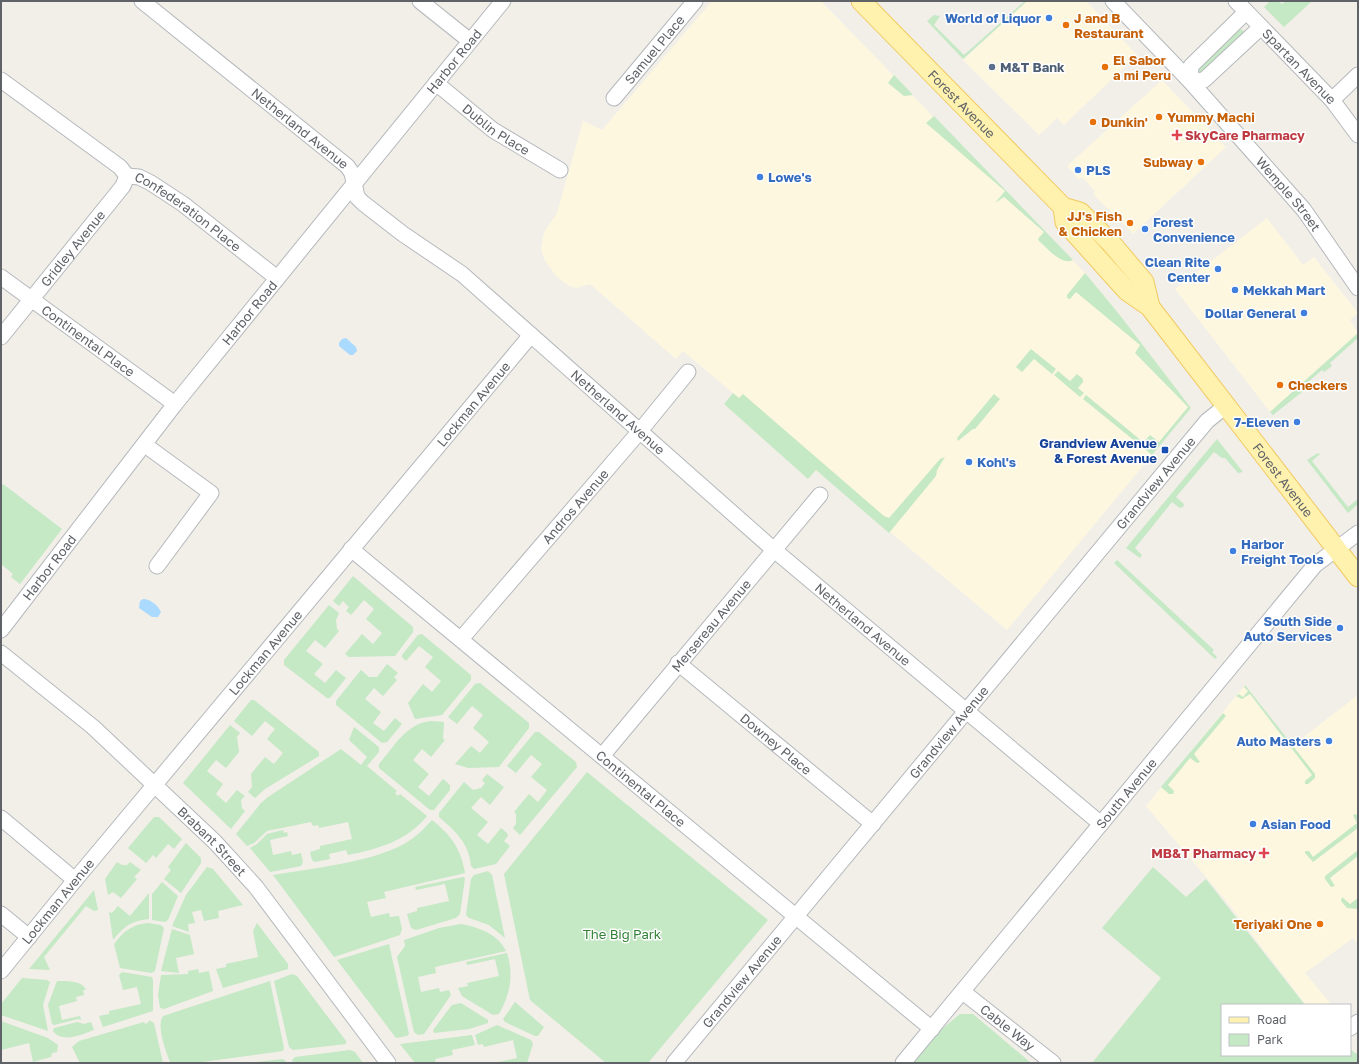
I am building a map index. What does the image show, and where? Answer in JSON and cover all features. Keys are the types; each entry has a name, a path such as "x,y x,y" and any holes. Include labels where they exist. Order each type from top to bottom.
{"main road":[{"name":"Forest Avenue","path":"861,1 1063,207 1065,222 1127,291 1150,307 1358,577"}],"street":[{"name":"Netherland Avenue","path":"142,1 347,166 352,173 353,186 357,197 403,234 462,274 773,549 1101,824"},
{"path":"420,1 470,41"},
{"name":"Harbor Road","path":"1,630 176,404 503,1"},
{"name":"Samuel Place","path":"614,98 696,1"},
{"name":"Wemple Street","path":"1113,1 1190,81 1304,210 1358,288"},
{"name":"Spartan Avenue","path":"1236,1 1332,100 1358,135"},
{"path":"1246,12 1192,66 1190,81 1204,80 1261,27"},
{"path":"1332,100 1358,75"},
{"name":"Confederation Place","path":"1,80 120,167 127,176 139,177 183,204 277,278"},
{"name":"Dublin Place","path":"436,83 493,130 560,170"},
{"name":"Gridley Avenue","path":"1,337 123,186 127,176"},
{"name":"Continental Place","path":"1,277 176,404"},
{"name":"Lockman Avenue","path":"1,971 155,784 531,335"},
{"name":"Andros Avenue","path":"461,639 640,431 688,372"},
{"name":"Grandview Avenue","path":"674,1063 967,712 1207,421 1227,405"},
{"path":"145,445 211,493 157,566"},
{"name":"Mersereau Avenue","path":"602,756 773,549 820,495"},
{"name":"South Avenue","path":"903,1063 1315,565 1358,533"},
{"name":"Continental Place","path":"351,549 932,1028"},
{"name":"Brabant Street","path":"1,653 76,712 155,784 215,842 256,887 388,1063"},
{"name":"Downey Place","path":"678,663 873,824"},
{"path":"1,818 75,880"},
{"path":"1,914 29,937"},
{"name":"Cable Way","path":"963,992 1053,1063"}],"shaded area":[{"path":"712,1 821,1 1085,273 1119,314 1191,408 1007,630 816,470 808,479 724,404 733,393 683,351 676,359 590,284 577,288 569,286 556,276 544,259 541,249 544,232 557,213 583,121 602,130"},
{"path":"1027,1 1086,1 1137,55 1064,125 1057,118 1039,135 963,60"},
{"path":"1162,80 1226,147 1133,234 1093,194 1095,191 1084,179 1082,177 1079,180 1067,166"},
{"path":"1267,218 1303,265 1314,257 1358,313 1350,320 1358,333 1270,412 1175,289"},
{"path":"1245,685 1292,746 1358,695 1358,944 1353,938 1305,973 1331,1004 1305,1004 1227,902 1146,806"}],"green space":[{"path":"1025,1 1027,1 963,59 927,21 934,15 940,16 934,25 964,55"},
{"path":"1270,1 1278,1 1282,4 1286,1 1312,1 1284,27 1264,7"},
{"path":"1240,29 1244,31 1242,35 1201,73 1199,72 1198,69"},
{"path":"894,75 913,95 904,96 888,83"},
{"path":"934,116 1073,260 1064,261 1050,252 1038,239 1044,232 1004,197 995,203 1005,191 926,123"},
{"path":"1085,273 1119,314 1191,408 1152,455 1083,399 1086,395 1143,442 1150,435 1159,442 1188,407 1135,353 1140,345 1076,292 1070,299 1067,298 1067,295"},
{"path":"1358,333 1358,338 1330,363 1332,366 1324,372 1322,370 1300,389 1302,392 1273,415 1270,412"},
{"path":"1031,349 1056,369 1052,374 1034,359 1022,372 1016,367"},
{"path":"1058,371 1070,381 1077,374 1083,379 1083,382 1078,388 1084,393 1080,397 1054,375"},
{"path":"733,393 739,398 743,394 884,516 889,518 940,459 945,457 937,470 936,476 889,533 816,470 808,479 724,404"},
{"path":"994,394 1000,399 975,429 958,441 957,438"},
{"path":"1217,439 1243,472 1238,473 1225,458 1222,458 1214,452 1176,497 1184,504 1183,507 1180,508 1172,502 1135,548 1142,555 1140,558 1126,548"},
{"path":"1318,453 1320,454 1312,461 1348,507 1358,499 1358,504 1348,513 1307,460"},
{"path":"3,484 62,529 20,584 11,577 13,574 1,564 1,487"},
{"path":"1117,560 1214,650 1212,652 1217,657 1215,659 1114,563"},
{"path":"353,576 413,627 413,632 395,656 349,657 345,654 362,634 373,644 382,633 366,619 374,609 364,600 351,615 346,611 349,607 343,601 339,606 333,601"},
{"path":"329,605 339,613 336,620 337,629 339,631 325,648 315,640 306,651 323,664 314,674 325,683 336,670 346,678 330,698 327,698 284,665 284,660"},
{"path":"422,634 471,675 471,680 442,715 415,719 408,703 423,684 432,692 441,681 425,667 433,657 419,646 406,661 402,657 418,635"},
{"path":"387,664 398,673 394,677 397,680 383,696 374,688 365,699 381,712 373,723 384,731 395,718 402,724 387,742 382,743 336,705 336,701 361,670 369,677 377,677"},
{"path":"480,683 529,723 529,728 499,767 468,768 455,764 471,746 480,753 489,742 473,728 483,715 472,706 457,724 448,717 475,684"},
{"path":"1245,685 1315,774 1315,778 1308,784 1305,784 1305,781 1312,775 1250,694 1242,699 1236,696 1239,694 1243,697 1248,691 1244,687"},
{"path":"251,700 254,700 319,752 319,756 265,789 255,798 248,792 252,787 251,774 265,757 274,764 283,753 267,739 275,729 265,721 252,736 234,721"},
{"path":"1223,713 1226,716 1194,754 1200,762 1197,763 1190,758 1168,785 1174,791 1173,794 1169,794 1161,787"},
{"path":"431,721 444,722 443,739 445,740 431,757 422,749 413,760 429,774 418,787 429,796 443,779 450,785 450,790 434,810 430,810 379,768 379,764 401,737 414,726"},
{"path":"230,725 240,733 237,737 239,752 226,768 216,760 207,771 223,784 216,794 226,803 237,790 245,796 241,800 242,808 245,811 231,829 183,783"},
{"path":"354,727 379,747 379,752 367,766 397,791 395,793 398,796 400,794 427,816 419,825 401,838 381,847 348,855 346,850 329,854 330,859 315,862 312,860 310,852 320,849 320,846 352,839 348,822 319,828 318,825 313,826 311,822 267,831 254,843 247,846 236,834 261,803 268,797 341,749 361,765 367,757 349,740"},
{"path":"535,732 539,732 576,762 577,767 520,835 513,828 516,824 516,814 514,812 529,794 538,802 547,790 531,777 542,764 531,755 516,773 507,766"},
{"name":"The Big Park","path":"587,772 768,920 648,1063 606,1063 530,1000 504,874"},
{"path":"487,774 504,787 490,805 481,797 471,808 488,822 477,835 488,844 501,828 507,833 508,836 504,841 510,846 496,864 474,869 471,866 470,858 464,844 456,833 439,817 439,813 464,782 473,790 481,788 485,783 482,780"},
{"path":"1356,814 1358,816 1358,828 1313,862 1305,851 1309,851 1313,857 1357,823 1353,815"},
{"path":"154,817 159,817 182,839 174,849 168,844 156,858 153,855 146,863 128,848"},
{"path":"432,820 445,831 454,843 461,857 465,873 384,892 386,898 367,902 371,917 389,913 390,917 399,916 402,929 400,935 334,957 273,875 340,864 374,856 404,844 423,830"},
{"path":"283,830 284,833 287,832 288,836 270,840 273,855 291,851 292,855 301,853 303,862 301,866 270,872 250,848 257,844 267,834"},
{"path":"186,843 201,858 201,863 181,893 164,879 171,870 168,867"},
{"path":"1358,850 1358,856 1330,878 1335,886 1331,887 1325,879 1325,876"},
{"path":"117,862 122,865 127,865 130,862 141,870 134,877 137,879 121,898 113,892 108,895 105,879"},
{"path":"207,867 213,869 243,905 218,911 219,918 204,921 201,910 192,912 195,923 188,924 189,932 172,926 186,895"},
{"path":"1153,867 1186,897 1206,879 1304,1004 1221,1004 1221,1056 1351,1056 1351,1050 1358,1055 1358,1063 1092,1063 1161,978 1102,928"},
{"path":"488,871 492,875 505,938 489,925 469,918 466,915 471,879 474,875"},
{"path":"463,877 465,878 460,914 456,918 416,930 411,928 407,914 417,911 417,908 449,901 445,884 416,890 415,887"},
{"path":"162,882 178,896 168,920 165,922 152,920 152,894"},
{"path":"94,890 98,910 94,911 86,906 44,957 50,970 29,969"},
{"path":"149,893 149,919 128,925 120,931 113,940 109,912 112,913 118,906 130,916"},
{"path":"1342,897 1350,904 1358,898 1358,909 1347,908 1341,901"},
{"path":"148,923 161,925 164,928 155,971 151,973 120,968 114,944 128,929 137,925"},
{"path":"257,923 288,964 288,969 223,988 216,969 226,967 226,964 258,957 253,931"},
{"path":"461,924 487,932 498,940 506,951 435,967 436,973 418,977 421,992 439,988 440,992 449,990 451,995 424,1034 418,1035 414,1032 397,957 405,946 404,940 439,928"},
{"path":"172,929 190,935 194,954 176,958 179,973 161,971"},
{"path":"389,944 409,1034 407,1036 396,1038 337,960"},
{"path":"507,953 510,969 510,985 503,1007 499,1014 493,1015 462,996 458,988 468,986 467,983 499,976 495,959 467,965 466,962"},
{"path":"198,969 199,973 209,971 213,991 164,1009 160,1008 158,995 161,975 188,974 188,971"},
{"path":"122,972 152,977 153,1011 103,1027 99,1016 109,1014 109,1011 141,1004 137,987 123,990 119,975"},
{"path":"292,974 297,976 346,1041 346,1044 293,1050 289,1047 274,981"},
{"path":"22,978 47,980 50,982 43,1005 48,1031 1,1015 1,1004"},
{"path":"57,981 69,981 81,984 86,990 83,990 84,995 76,997 77,1001 59,1006 62,1020 80,1016 81,1020 78,1019 54,1025 52,1024 48,1005"},
{"path":"270,981 284,1048 283,1051 195,1063 170,1062 161,1032 161,1020 163,1016"},
{"path":"515,1002 544,1027 538,1036 505,1022 503,1019"},
{"path":"461,1003 488,1020 488,1023 469,1029 434,1033 433,1030 452,1005"},
{"path":"960,1014 973,1014 1031,1063 912,1063 937,1033"},
{"path":"149,1020 154,1023 163,1063 80,1063 72,1047 79,1041 144,1022 145,1024 149,1022"},
{"path":"1,1021 48,1038 58,1045 57,1052 52,1053 51,1057 33,1062 29,1043 1,1050"},
{"path":"77,1022 84,1024 91,1022 94,1030 73,1037 62,1037 53,1031 54,1028"},
{"path":"497,1025 531,1040 533,1044 527,1063 493,1063 517,1058 513,1040 484,1047 483,1044 478,1045 475,1035"},
{"path":"472,1035 475,1045 452,1050 453,1055 435,1059 436,1063 415,1063 400,1044"},
{"path":"350,1050 355,1052 363,1063 293,1063 292,1060 295,1057"},
{"path":"283,1059 288,1063 255,1063 256,1062"}],"water":[{"path":"346,338 356,347 357,351 353,355 350,355 339,346 342,339"},
{"path":"143,599 151,601 158,607 161,612 158,617 152,617 139,608 140,601"}],"place":[{"name":"World of Liquor","path":"1049,18"},
{"name":"J and B Restaurant","path":"1066,25"},
{"name":"M&T Bank","path":"992,67"},
{"name":"El Sabor a mi Peru","path":"1105,67"},
{"name":"Yummy Machi","path":"1159,117"},
{"name":"Dunkin'","path":"1093,122"},
{"name":"SkyCare Pharmacy","path":"1177,135"},
{"name":"Subway","path":"1201,162"},
{"name":"PLS","path":"1078,170"},
{"name":"Lowe's","path":"760,177"},
{"name":"JJ's Fish & Chicken","path":"1130,223"},
{"name":"Forest Convenience","path":"1145,229"},
{"name":"Clean Rite Center","path":"1218,269"},
{"name":"Mekkah Mart","path":"1235,290"},
{"name":"Dollar General","path":"1304,313"},
{"name":"Checkers","path":"1280,385"},
{"name":"7-Eleven","path":"1297,422"},
{"name":"Grandview Avenue & Forest Avenue","path":"1165,450"},
{"name":"Kohl's","path":"969,462"},
{"name":"Harbor Freight Tools","path":"1233,551"},
{"name":"South Side Auto Services","path":"1340,628"},
{"name":"Auto Masters","path":"1329,741"},
{"name":"Asian Food","path":"1253,824"},
{"name":"MB&T Pharmacy","path":"1264,853"},
{"name":"Teriyaki One","path":"1320,924"}]}
